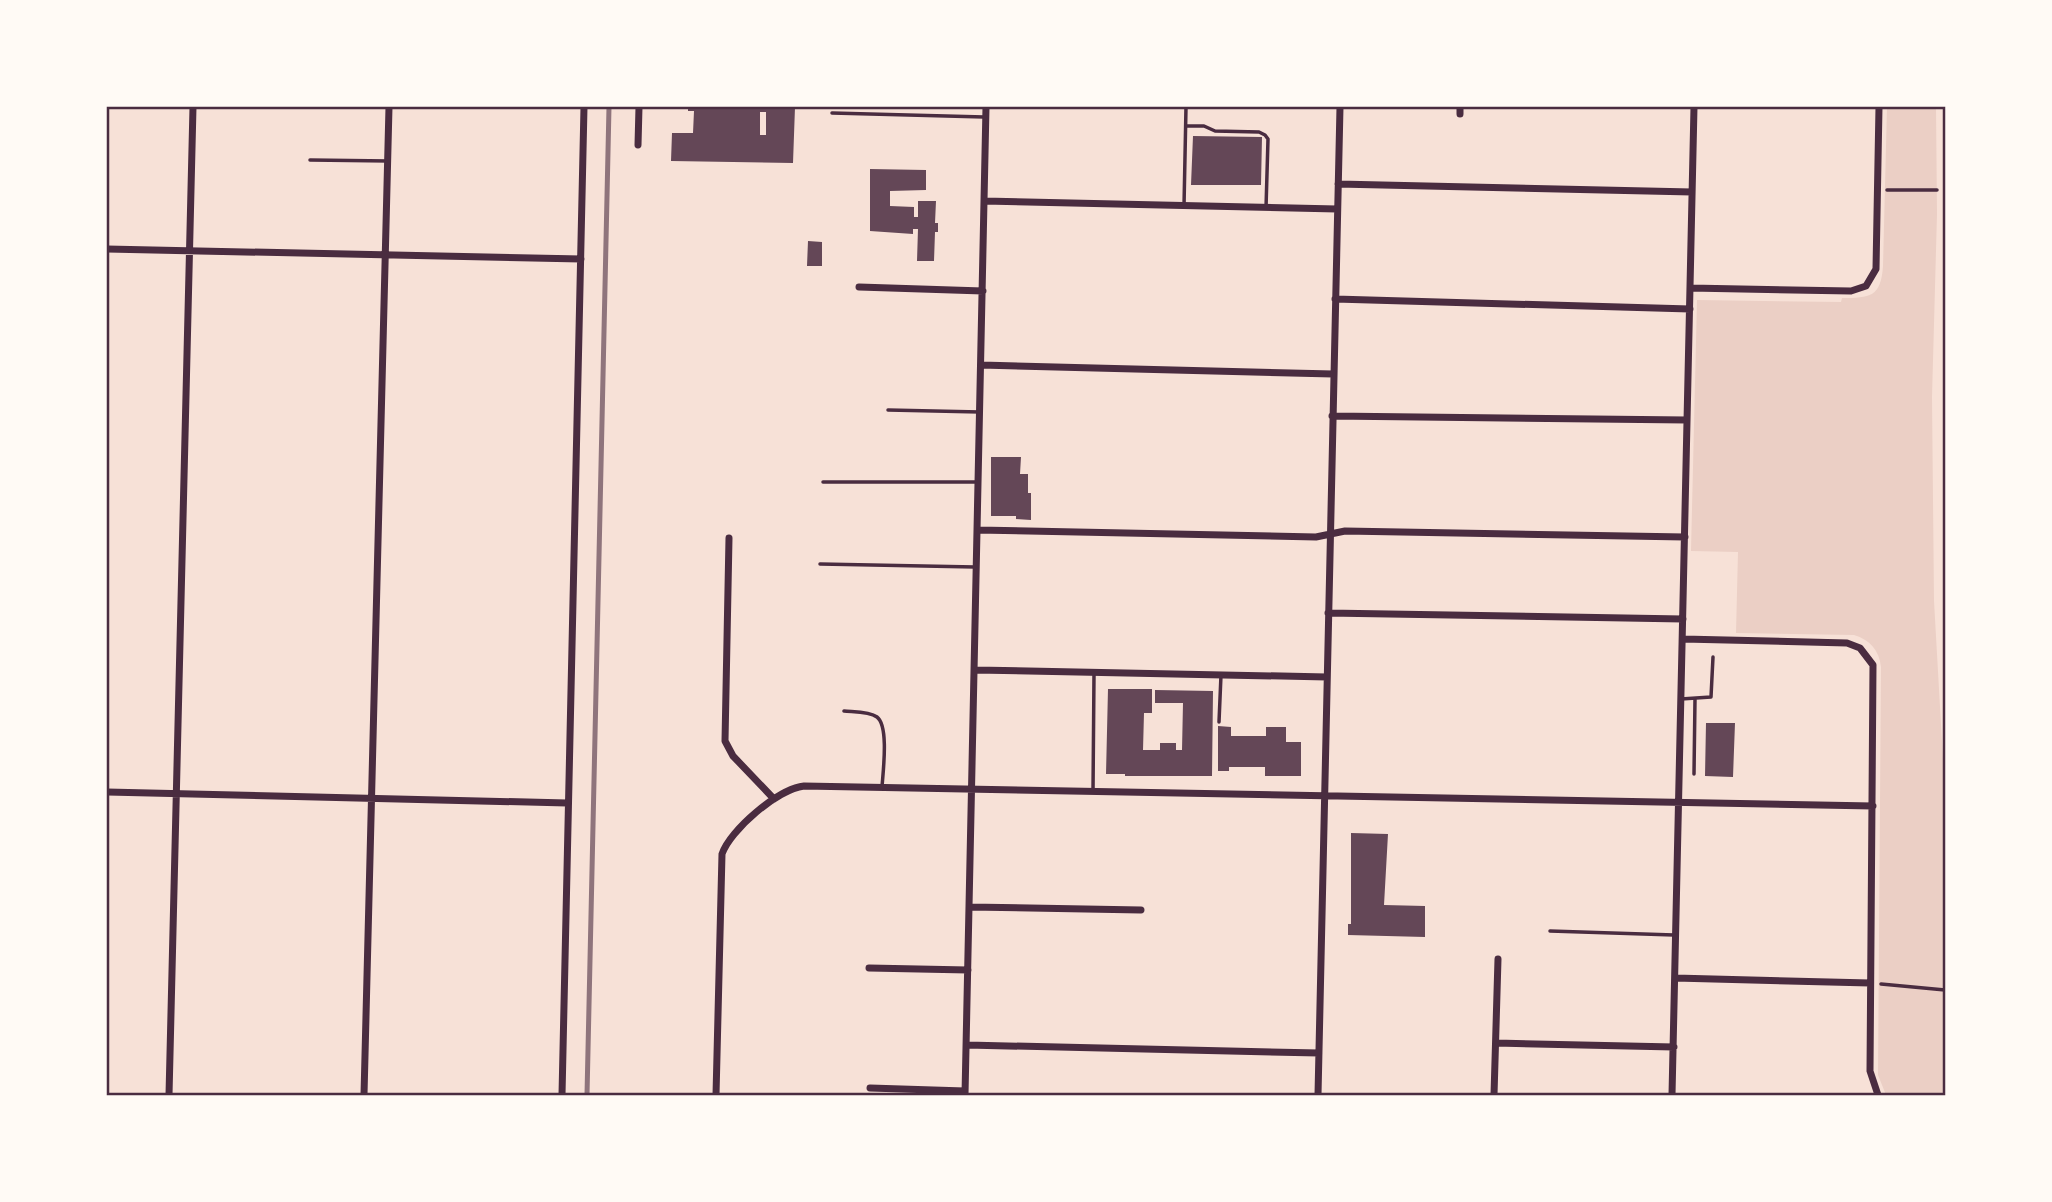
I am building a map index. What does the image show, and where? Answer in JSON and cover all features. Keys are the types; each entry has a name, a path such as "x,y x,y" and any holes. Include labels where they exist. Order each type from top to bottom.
{"street":[{"path":"169,1095 193,107"},
{"path":"364,1095 389,107"},
{"path":"562,1095 584,107"},
{"path":"638,145 639,107"},
{"path":"870,1088 965,1093 986,107"},
{"path":"1318,1095 1339,107"},
{"path":"1672,1095 1694,107"},
{"path":"1690,288 1851,292 1861,289 1870,281 1876,269 1879,107"},
{"path":"1338,184 1692,192"},
{"path":"984,201 1337,209"},
{"path":"107,248 581,260"},
{"path":"859,287 982,291"},
{"path":"1335,299 1689,309"},
{"path":"981,365 1333,374"},
{"path":"1332,416 1687,420"},
{"path":"978,530 1316,537 1345,531 1685,537"},
{"path":"729,538 725,741 733,756 774,799"},
{"path":"1328,613 1683,620"},
{"path":"1683,639 1847,643 1866,652 1874,672 1870,1071 1878,1095"},
{"path":"975,670 1327,677"},
{"path":"716,1095 722,855 734,835 774,799 787,790 798,787 1873,806"},
{"path":"107,792 567,803"},
{"path":"969,907 1141,911"},
{"path":"1494,1095 1499,959"},
{"path":"869,968 968,970"},
{"path":"1675,978 1870,983"},
{"path":"1496,1043 1674,1046"},
{"path":"967,1045 1319,1053"}],"lane":[{"path":"1184,206 1186,107"},
{"path":"832,113 986,117"},
{"path":"1186,126 1215,131 1259,132 1265,135 1268,139 1266,208"},
{"path":"310,160 389,160"},
{"path":"888,410 980,412"},
{"path":"823,482 978,482"},
{"path":"820,564 977,567"},
{"path":"1681,699 1708,699 1712,695 1713,657"},
{"path":"1093,792 1094,672"},
{"path":"1219,722 1221,675"},
{"path":"1694,774 1695,699"},
{"path":"844,711 874,715 880,719 884,741 882,788"},
{"path":"1550,931 1676,935"}],"path":[{"path":"1878,190 1937,190"},
{"path":"1870,983 1945,990"}],"shaded area":[{"path":"1887,107 1936,107 1937,214 1932,397 1934,601 1945,795 1945,1095 1886,1095 1878,1075 1881,667 1876,651 1865,640 1854,635 1736,633 1738,552 1691,551 1697,300 1841,302 1842,298 1867,296 1877,290 1883,266"}],"building":[{"path":"688,107 795,107 793,163 671,161 672,133 693,133 694,111 688,111","holes":["760,112 766,112 766,135 760,135"]},
{"path":"1193,136 1262,137 1261,185 1191,185"},
{"path":"870,169 926,170 926,190 890,191 890,206 914,207 914,217 918,217 918,201 936,201 935,223 938,223 938,232 935,232 934,261 917,261 918,229 913,229 913,234 870,231"},
{"path":"808,241 822,242 822,266 807,266"},
{"path":"991,457 1021,457 1020,474 1028,474 1031,520 1016,519 1016,516 991,516"},
{"path":"1108,689 1152,689 1152,713 1144,713 1143,750 1160,750 1160,743 1176,743 1176,750 1182,750 1183,703 1155,703 1155,690 1213,691 1212,776 1106,774"},
{"path":"1706,723 1735,723 1733,777 1705,776"},
{"path":"1218,726 1231,727 1231,736 1266,736 1266,727 1286,727 1286,742 1301,742 1301,776 1265,776 1265,767 1229,767 1229,771 1218,771"},
{"path":"1351,833 1388,834 1384,905 1425,906 1425,937 1348,935 1348,924 1351,924"}],"railway":[{"path":"587,1095 609,107"}]}
